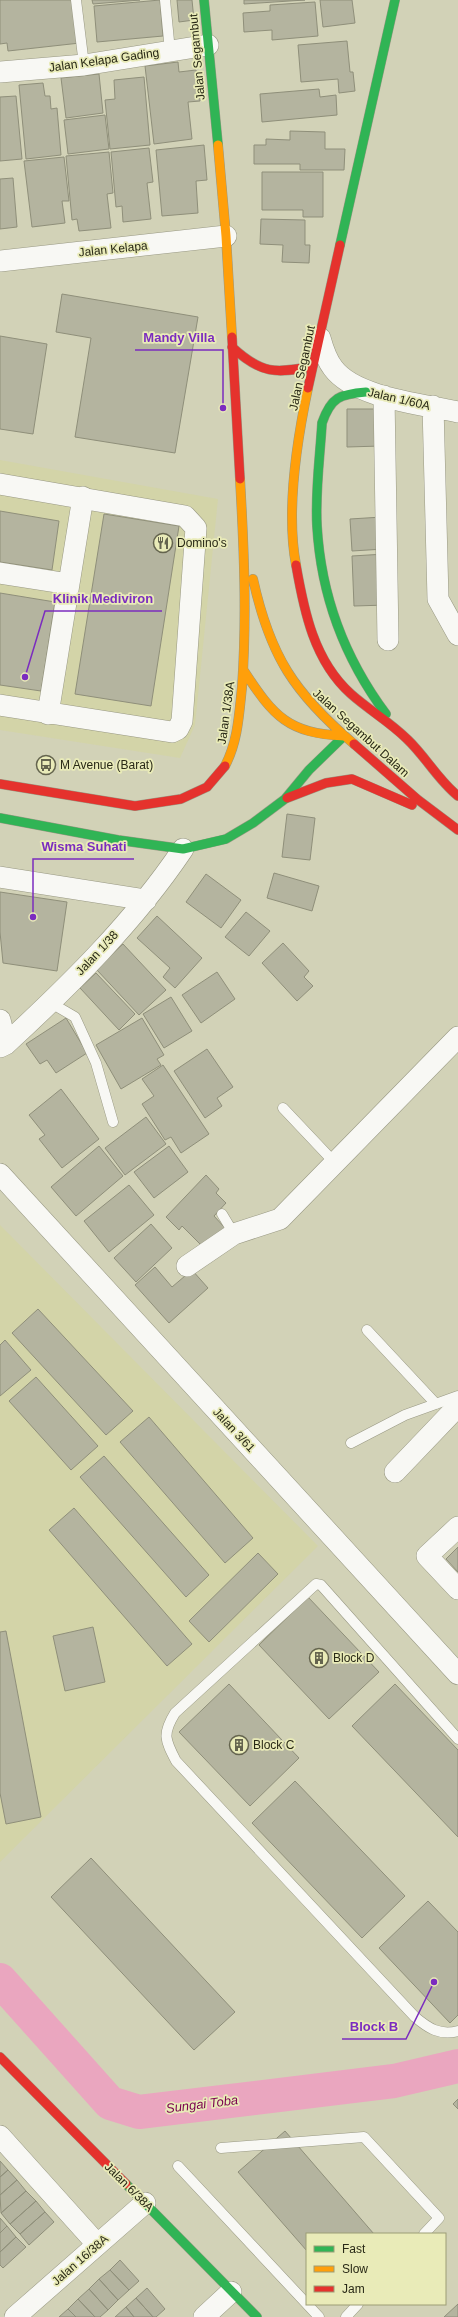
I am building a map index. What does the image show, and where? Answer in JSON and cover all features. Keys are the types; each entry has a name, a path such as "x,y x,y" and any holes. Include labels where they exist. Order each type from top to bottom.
{"main road":[{"name":"Jalan Segambut","path":"204,0 226,236 242,518"},
{"name":"Jalan Segambut","path":"347,692 322,659 310,628 302,596 294,550 294,486 313,366 395,0"},
{"path":"232,347 253,366 267,372 286,372 313,366"},
{"path":"375,394 350,393 333,400 328,406 322,423 317,525 320,560 333,614 346,650 381,708 408,740"},
{"name":"Jalan 1/38A","path":"0,784 135,806 181,799 207,787 223,771 233,751 238,731 244,672 246,635 242,518"},
{"name":"Jalan Segambut Dalam","path":"242,518 255,585 265,622 281,665 304,698 344,736 437,816 458,830"},
{"path":"244,672 257,691 288,723 313,733 344,736"},
{"path":"346,704 347,692"},
{"name":"Jalan Segambut Dalam","path":"347,692 408,740 431,770 458,796"},
{"path":"0,818 118,840 183,849 226,839 253,823 285,799 310,770 344,736 345,723"},
{"path":"285,799 326,783 352,779 374,787 437,816"},
{"name":"Jalan 6/38A","path":"0,2057 257,2317"}],"street":[{"name":"Jalan Kelapa Gading","path":"0,72 84,65 208,45"},
{"name":"Jalan Kelapa","path":"0,261 226,236"},
{"name":"Jalan 1/60A","path":"320,338 324,353 333,368 346,381 375,394 458,412"},
{"path":"375,394 388,640"},
{"path":"433,406 438,599 458,635"},
{"path":"0,484 83,497 185,516 196,528 182,721 178,729 172,732 48,714 0,705"},
{"path":"48,714 83,497"},
{"path":"0,573 69,584"},
{"name":"Jalan 1/38","path":"3,1046 51,1003 146,900 183,849"},
{"path":"0,877 146,900"},
{"path":"0,1020 3,1046"},
{"path":"187,1266 234,1234 280,1219 334,1162 458,1037"},
{"name":"Jalan 3/61","path":"3,1181 458,1674"},
{"path":"395,1472 458,1406"},
{"path":"458,1527 427,1556 458,1589"},
{"path":"0,2136 97,2244"},
{"name":"Jalan 16/38A","path":"15,2317 145,2203"},
{"path":"204,2317 231,2292"}],"lane":[{"path":"76,0 84,65"},
{"path":"165,0 170,50"},
{"path":"51,1003 75,1017 96,1063 113,1122"},
{"path":"283,1108 334,1162"},
{"path":"222,1214 234,1234"},
{"path":"367,1330 436,1404"},
{"path":"351,1443 405,1415 458,1396"},
{"path":"458,1739 321,1585 316,1584 175,1713 167,1726 165,1742 176,1761 415,2017 429,2029 450,2034 458,2031"},
{"path":"221,2148 364,2137 439,2218 425,2233"},
{"path":"178,2166 306,2303"},
{"path":"308,2305 319,2317"},
{"path":"346,2317 357,2305"}],"shaded area":[{"path":"0,460 218,499 195,725 180,758 0,730"},
{"path":"0,1225 318,1546 0,1862"}],"building":[{"path":"0,0 75,0 80,43 8,51 7,43 0,44"},
{"path":"92,0 140,0 93,4"},
{"path":"160,0 163,36 97,42 94,6"},
{"path":"177,0 192,0 194,20 179,22"},
{"path":"244,0 305,0 244,4"},
{"path":"320,0 352,0 355,23 323,27"},
{"path":"315,2 318,36 272,40 272,30 244,32 243,13 270,11 270,5"},
{"path":"347,41 350,72 353,72 355,91 339,93 338,79 301,82 298,45"},
{"path":"178,62 179,72 196,70 200,101 188,102 192,139 154,144 145,66"},
{"path":"99,74 103,113 66,118 61,78"},
{"path":"144,77 150,145 110,149 105,100 115,99 114,80"},
{"path":"43,83 45,96 50,96 51,109 57,108 61,155 26,159 19,85"},
{"path":"319,89 320,97 336,95 337,115 262,122 260,94"},
{"path":"16,96 22,159 0,161 0,97"},
{"path":"105,115 109,149 68,154 64,120"},
{"path":"290,131 325,132 325,149 345,149 344,170 300,170 300,164 254,164 254,145 266,145 266,139 290,140"},
{"path":"204,145 207,180 196,181 198,213 162,216 156,150"},
{"path":"149,148 153,182 147,183 151,219 123,222 122,206 116,207 111,152"},
{"path":"109,152 113,193 107,194 111,228 79,231 77,219 72,220 66,156"},
{"path":"64,157 69,201 62,201 65,223 32,227 24,161"},
{"path":"262,172 323,172 323,217 303,217 303,210 262,210"},
{"path":"13,178 17,227 0,229 0,179"},
{"path":"261,219 305,220 305,245 310,245 309,263 282,262 283,245 260,244"},
{"path":"62,294 198,317 175,453 75,437 91,338 56,332"},
{"path":"0,336 47,344 33,434 0,429"},
{"path":"347,409 381,409 381,446 347,447"},
{"path":"0,511 59,521 52,570 0,562"},
{"path":"104,514 179,526 151,706 75,694"},
{"path":"382,517 384,549 352,551 350,519"},
{"path":"385,554 387,605 354,606 352,556"},
{"path":"0,593 55,602 41,691 0,685"},
{"path":"287,814 315,818 310,860 282,857"},
{"path":"274,873 319,886 312,911 267,898"},
{"path":"206,874 241,900 221,928 186,902"},
{"path":"0,892 67,902 57,971 3,963 0,932"},
{"path":"246,912 270,931 249,956 225,937"},
{"path":"157,916 202,958 175,988 163,977 170,968 137,938"},
{"path":"283,943 309,971 304,977 313,986 297,1001 262,963"},
{"path":"123,944 166,990 139,1015 96,969"},
{"path":"217,972 235,999 201,1023 182,995"},
{"path":"96,973 135,1014 119,1030 80,988"},
{"path":"171,997 192,1031 164,1048 143,1014"},
{"path":"66,1018 87,1053 56,1073 47,1060 40,1064 26,1044"},
{"path":"142,1018 164,1055 157,1059 161,1065 121,1089 96,1045"},
{"path":"207,1049 233,1087 217,1098 222,1106 205,1118 174,1071"},
{"path":"163,1065 209,1134 181,1153 171,1137 165,1140 142,1104 154,1096 142,1079"},
{"path":"61,1089 99,1139 62,1168 39,1139 45,1135 29,1115"},
{"path":"146,1117 166,1144 125,1175 105,1148"},
{"path":"99,1146 123,1176 76,1216 51,1187"},
{"path":"169,1146 188,1172 154,1198 134,1172"},
{"path":"206,1175 219,1189 216,1193 226,1203 214,1216 225,1228 205,1249 182,1226 179,1230 166,1217"},
{"path":"129,1185 154,1215 109,1252 84,1221"},
{"path":"151,1224 172,1248 136,1282 114,1258"},
{"path":"155,1267 172,1287 192,1270 208,1288 169,1323 135,1285"},
{"path":"38,1309 133,1411 106,1435 12,1333"},
{"path":"5,1340 31,1370 0,1396 0,1345"},
{"path":"36,1377 98,1446 71,1470 9,1401"},
{"path":"149,1417 253,1538 225,1563 120,1442"},
{"path":"104,1456 209,1575 186,1597 80,1477"},
{"path":"74,1508 192,1644 167,1666 49,1530"},
{"path":"458,1547 458,1572 446,1559"},
{"path":"258,1553 278,1574 209,1642 189,1621"},
{"name":"Block D","path":"308,1597 379,1672 329,1719 259,1645"},
{"path":"93,1627 105,1682 65,1691 53,1636"},
{"path":"6,1631 41,1817 6,1824 0,1793 0,1632"},
{"name":"Block C","path":"229,1684 299,1758 250,1806 179,1732"},
{"path":"395,1684 458,1750 458,1837 352,1726"},
{"path":"295,1781 405,1896 362,1938 252,1823"},
{"path":"91,1858 235,2012 194,2050 51,1897"},
{"path":"428,1901 458,1932 458,2015 450,2023 379,1948"},
{"path":"458,2099 458,2109 453,2104"},
{"path":"285,2131 373,2233 306,2233 306,2250 238,2172"},
{"path":"0,2161 8,2170 0,2177"},
{"path":"8,2170 17,2180 0,2195 0,2177"},
{"path":"17,2180 26,2191 1,2213 0,2195"},
{"path":"26,2191 36,2201 10,2224 1,2213"},
{"path":"36,2201 45,2212 20,2234 10,2224"},
{"path":"45,2212 54,2222 29,2245 20,2234"},
{"path":"0,2218 7,2226 0,2233"},
{"path":"7,2226 16,2237 0,2252 0,2233"},
{"path":"16,2237 26,2247 3,2268 0,2265 0,2252"},
{"path":"120,2260 139,2281 129,2290 110,2270"},
{"path":"110,2270 129,2290 118,2300 99,2279"},
{"path":"99,2279 118,2300 108,2310 89,2289"},
{"path":"147,2288 165,2309 156,2317 153,2317 136,2298"},
{"path":"89,2289 108,2310 100,2317 95,2317 78,2299"},
{"path":"136,2298 153,2317 134,2317 126,2307"},
{"path":"78,2299 95,2317 76,2317 68,2309"},
{"path":"458,2304 458,2317 444,2317"},
{"path":"126,2307 134,2317 115,2317"},
{"path":"68,2309 76,2317 59,2317"}],"waterway":[{"name":"Sungai Toba","path":"0,1980 110,2103 139,2112 394,2081 458,2066"}],"traffic: fast":[{"path":"204,0 218,145"},
{"path":"340,245 395,0"},
{"path":"366,392 349,394 338,398 333,402 325,414 322,423 317,487 317,526 319,552 324,577 338,625 347,649 358,671 386,714"},
{"path":"0,818 118,840 183,849 226,839 253,823 285,799 309,770 344,736"},
{"path":"126,2184 257,2317"}],"traffic: slow":[{"path":"218,145 226,236 232,337"},
{"path":"296,565 292,522 294,476 300,430 308,388"},
{"path":"225,766 233,747 239,718 244,661 243,531 240,479"},
{"path":"253,579 268,630 287,671 315,708 354,744"},
{"path":"244,671 264,700 284,720 309,731 344,736"}],"traffic: jam":[{"path":"308,388 340,245"},
{"path":"232,337 240,479"},
{"path":"232,347 242,356 261,367 270,370 279,371 313,366"},
{"path":"296,565 307,617 319,651 338,681 351,694 394,727 407,739 444,783 458,796"},
{"path":"354,744 417,799 458,830"},
{"path":"0,784 135,806 181,799 207,787 225,766"},
{"path":"287,798 326,783 352,779 412,805"},
{"path":"0,2057 126,2184"}],"place":[{"name":"Mandy Villa","path":"223,408"},
{"name":"Domino's","path":"163,543"},
{"name":"Klinik Mediviron","path":"25,677"},
{"name":"M Avenue (Barat)","path":"46,765"},
{"name":"Wisma Suhati","path":"33,917"},
{"name":"Block D","path":"319,1658"},
{"name":"Block C","path":"239,1745"},
{"name":"Block B","path":"434,1982"}]}
